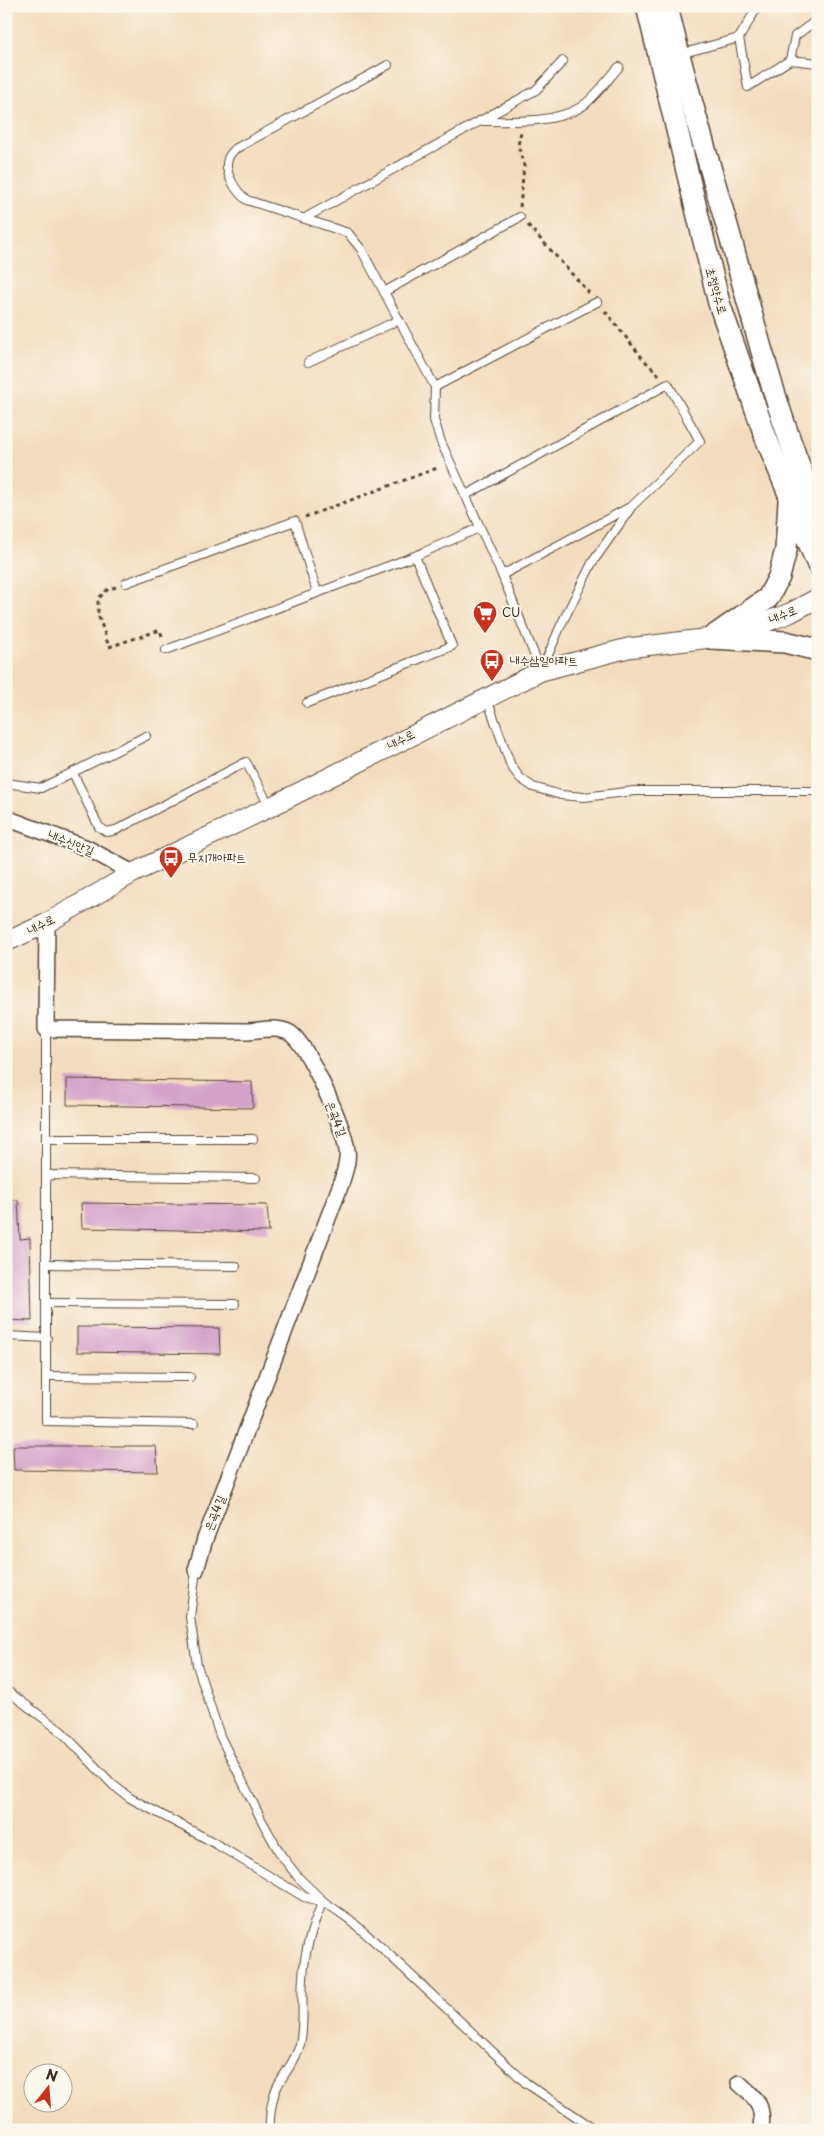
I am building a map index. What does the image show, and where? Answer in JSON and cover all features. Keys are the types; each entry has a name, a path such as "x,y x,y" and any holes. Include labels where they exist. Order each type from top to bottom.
{"main road":[{"name":"초정약수로","path":"646,6 719,303 762,430 818,565"},
{"path":"667,6 678,54 758,338 795,452 818,513"},
{"path":"795,452 818,478"},
{"path":"711,638 768,598 779,577 786,550 788,494"},
{"path":"711,638 785,642 818,650"}],"street":[{"name":"내수로","path":"6,942 46,923 133,873 270,807 541,671 628,648 711,638 758,625 790,613 818,598"},
{"name":"내수신안길","path":"6,818 87,848 133,873"},
{"path":"46,923 46,1029"},
{"name":"은곡4길","path":"46,1029 248,1031 274,1028 288,1032 299,1040 308,1054 344,1138 348,1152 341,1184 209,1529 196,1570"},
{"path":"740,2083 756,2098 762,2112 760,2130"}],"lane":[{"path":"758,6 739,38 748,87 790,60 818,63"},
{"path":"790,60 795,36 818,19"},
{"path":"678,54 739,38"},
{"path":"305,218 536,90 563,61"},
{"path":"388,65 235,149 228,158 228,170 240,194 247,200 348,233 361,249 435,387 434,420 441,442 502,575 541,671"},
{"path":"478,122 523,121 558,116 581,107 618,67"},
{"path":"384,292 520,217"},
{"path":"435,387 598,302"},
{"path":"308,362 399,320"},
{"path":"466,495 668,384 700,441 632,506 592,563 561,624 541,671"},
{"path":"502,575 632,506"},
{"path":"126,583 295,521 317,592"},
{"path":"166,650 415,556 479,528"},
{"path":"307,703 452,646 415,556"},
{"path":"487,697 511,766 520,778 533,787 561,795 584,797 634,791 818,791"},
{"path":"6,784 41,788 146,736"},
{"path":"73,773 100,828 107,832 116,830 246,762 270,807"},
{"path":"46,1029 46,1421 194,1424"},
{"path":"46,1139 253,1139"},
{"path":"46,1175 256,1178"},
{"path":"46,1264 236,1266"},
{"path":"47,1303 235,1304"},
{"path":"6,1336 46,1338"},
{"path":"47,1376 190,1377"},
{"path":"196,1570 190,1617 197,1665 220,1736 281,1855 298,1877 323,1902 349,1919 382,1948 526,2083 596,2130"},
{"path":"6,1690 62,1732 113,1785 130,1798 211,1841 304,1897 323,1902"},
{"path":"270,2130 272,2106 278,2085 295,2060 301,2042 302,1978 313,1922 323,1902"}],"path":[{"path":"523,121 518,145 524,166 520,217 598,302 644,360 668,384"},
{"path":"295,521 451,463"},
{"path":"126,583 107,590 98,599 98,614 109,648 160,630 166,650"}],"building":[{"path":"67,1079 252,1082 253,1108 67,1105"},
{"path":"6,1200 18,1200 20,1239 30,1238 32,1321 6,1320"},
{"path":"81,1203 267,1205 269,1232 82,1228"},
{"path":"77,1327 219,1328 220,1354 77,1352"},
{"path":"13,1446 156,1446 158,1472 14,1470"}],"place":[{"name":"CU","path":"485,634"},
{"name":"내수삼일아파트","path":"492,682"},
{"name":"무지개아파트","path":"171,879"}]}
